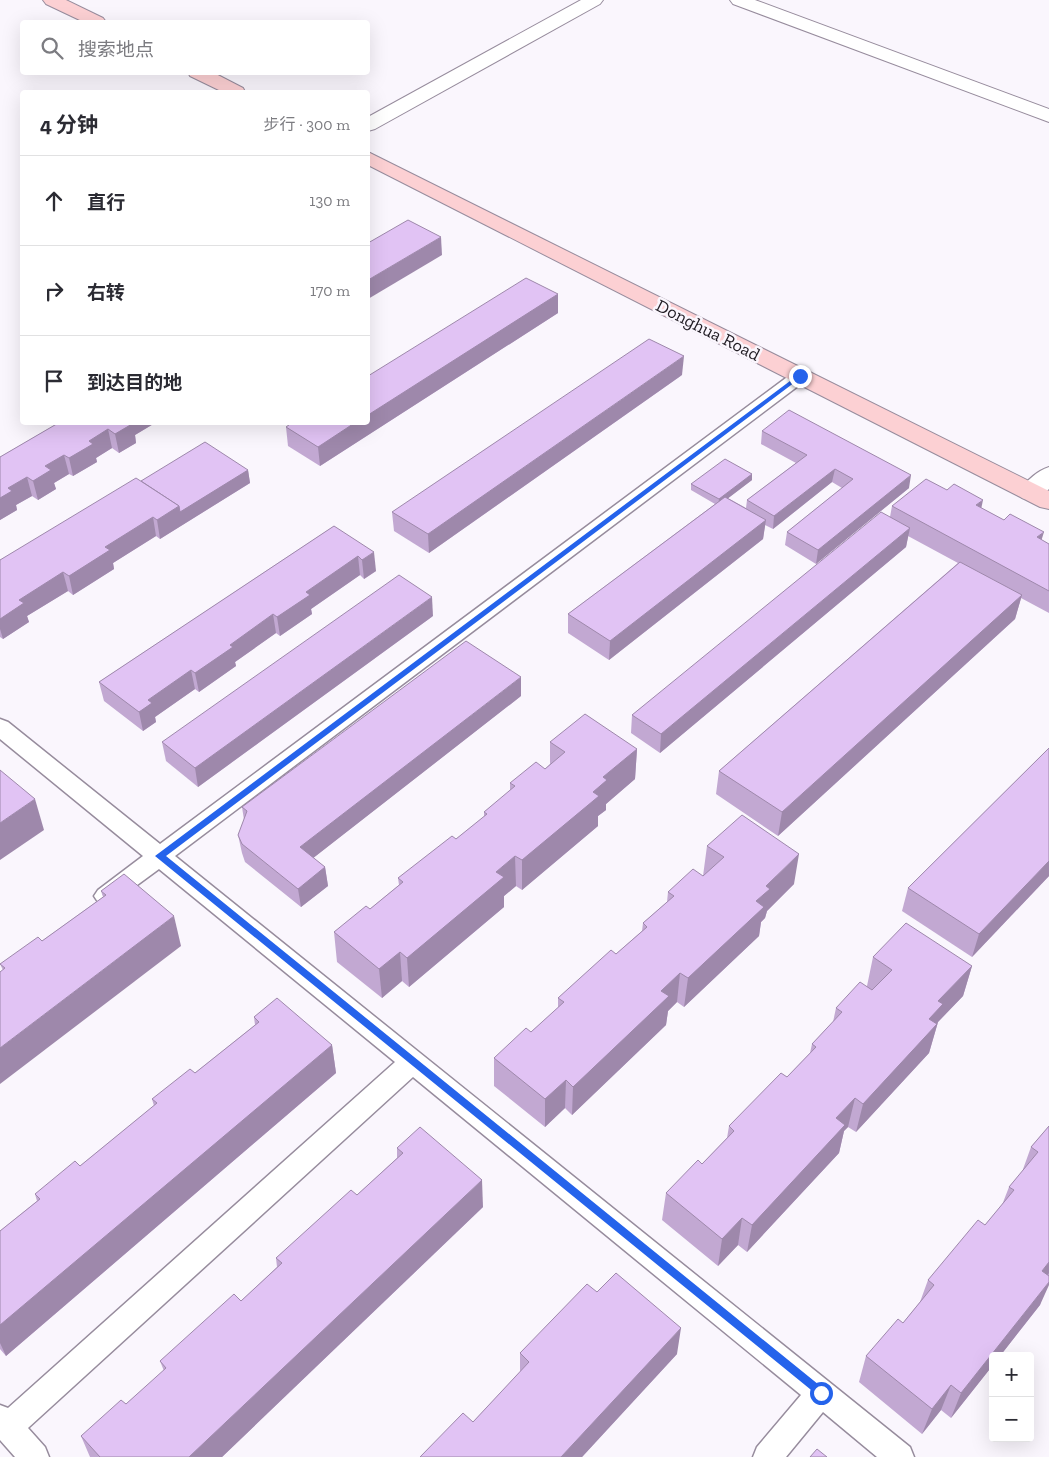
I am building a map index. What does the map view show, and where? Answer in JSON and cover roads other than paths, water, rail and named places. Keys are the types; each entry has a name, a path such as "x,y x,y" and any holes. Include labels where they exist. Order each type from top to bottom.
{"street":[{"path":"52,0 93,20"},
{"path":"370,124 594,0"},
{"path":"739,0 1049,116"},
{"path":"203,75 232,90"},
{"name":"Donghua Road","path":"370,159 1040,497"},
{"path":"1040,497 1049,475"}],"lane":[{"path":"88,910 800,376"},
{"path":"0,727 900,1457"},
{"path":"35,1457 4,1423 413,1062"},
{"path":"767,1457 821,1393"}]}
